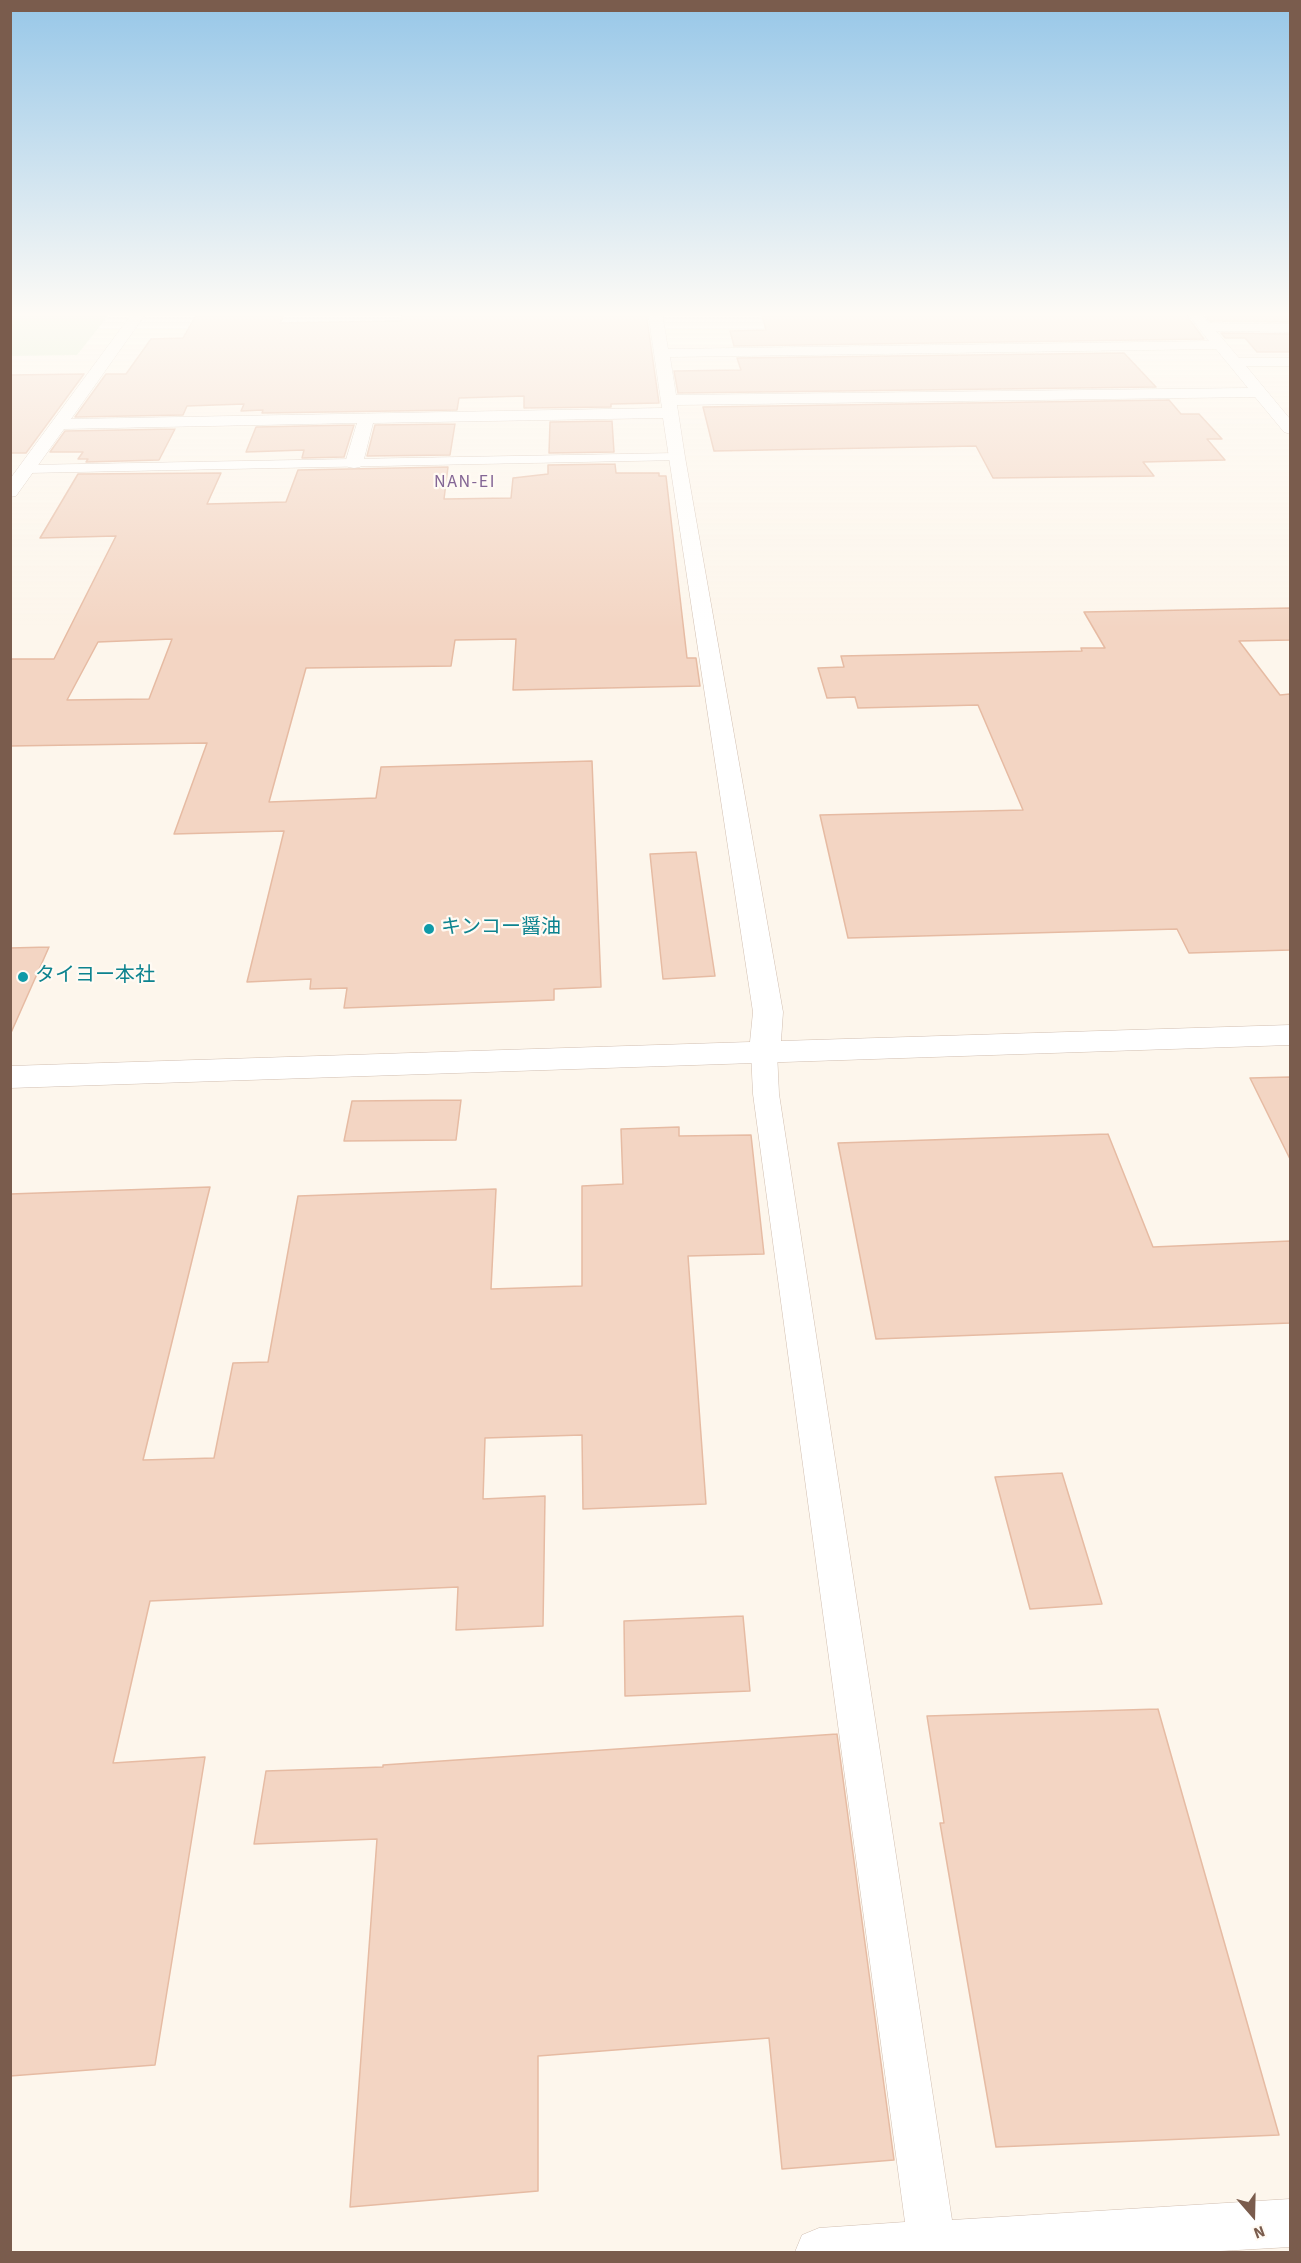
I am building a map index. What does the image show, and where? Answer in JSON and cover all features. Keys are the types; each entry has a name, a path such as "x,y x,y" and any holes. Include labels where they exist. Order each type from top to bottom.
{"street":[{"path":"10,492 65,418"},
{"path":"60,424 341,418"},
{"path":"354,463 368,418"},
{"path":"671,418 768,1012 764,1052 766,1094 933,2248"},
{"path":"27,469 676,457"},
{"path":"10,1077 1290,1035"},
{"path":"819,2253 933,2248 1290,2223"}],"building":[{"path":"10,418 52,418 26,453 10,453"},
{"path":"706,418 1202,418 1222,439 1207,439 1225,460 1143,462 1154,476 993,478 976,446 714,451"},
{"path":"612,421 614,452 549,453 550,422"},
{"path":"455,424 450,455 367,456 375,425"},
{"path":"354,425 344,457 302,458 304,450 246,452 256,427"},
{"path":"175,429 159,460 86,462 88,459 78,459 83,452 50,452 65,431"},
{"path":"615,464 616,473 659,473 659,476 666,476 687,658 696,658 700,686 513,690 516,639 455,640 451,666 306,668 269,802 376,798 381,767 592,761 601,987 554,989 554,1000 344,1008 347,988 310,989 311,979 247,982 284,831 174,834 207,743 10,746 10,659 54,659 116,536 40,538 78,474 221,473 207,504 286,502 298,470 448,467 444,499 511,498 513,478 548,474 548,465","holes":["172,639 149,699 67,700 98,642"]},
{"path":"1290,608 1290,640 1239,641 1280,695 1290,694 1290,950 1189,953 1177,929 848,938 820,815 1023,810 978,705 858,708 855,697 827,698 818,668 844,667 841,656 1082,651 1081,648 1105,648 1084,612"},
{"path":"696,852 715,976 663,979 650,854"},
{"name":"タイヨー本社","path":"49,947 10,1035 10,948"},
{"path":"1290,1077 1290,1159 1250,1078"},
{"path":"461,1100 456,1140 344,1141 352,1101"},
{"path":"679,1127 679,1136 751,1135 764,1254 688,1256 706,1504 583,1509 582,1435 485,1438 483,1499 545,1496 543,1626 456,1630 458,1587 150,1601 113,1763 205,1757 155,2065 10,2076 10,1194 210,1187 143,1460 214,1458 233,1363 268,1362 298,1196 496,1189 491,1289 582,1286 582,1186 623,1184 621,1129"},
{"path":"1108,1134 1153,1247 1290,1241 1290,1323 876,1339 838,1143"},
{"path":"1062,1473 1102,1604 1030,1609 995,1477"},
{"path":"743,1616 750,1691 625,1696 624,1621"},
{"path":"1158,1709 1279,2135 996,2147 940,1823 944,1823 927,1716"},
{"path":"837,1734 894,2160 782,2169 769,2038 538,2056 538,2191 350,2207 377,1839 254,1844 266,1771 383,1767 383,1765"}],"place":[{"name":"キンコー醤油","path":"429,929"},
{"name":"タイヨー本社","path":"23,977"}],"district":[{"name":"NAN-EI","path":"465,483"}]}
